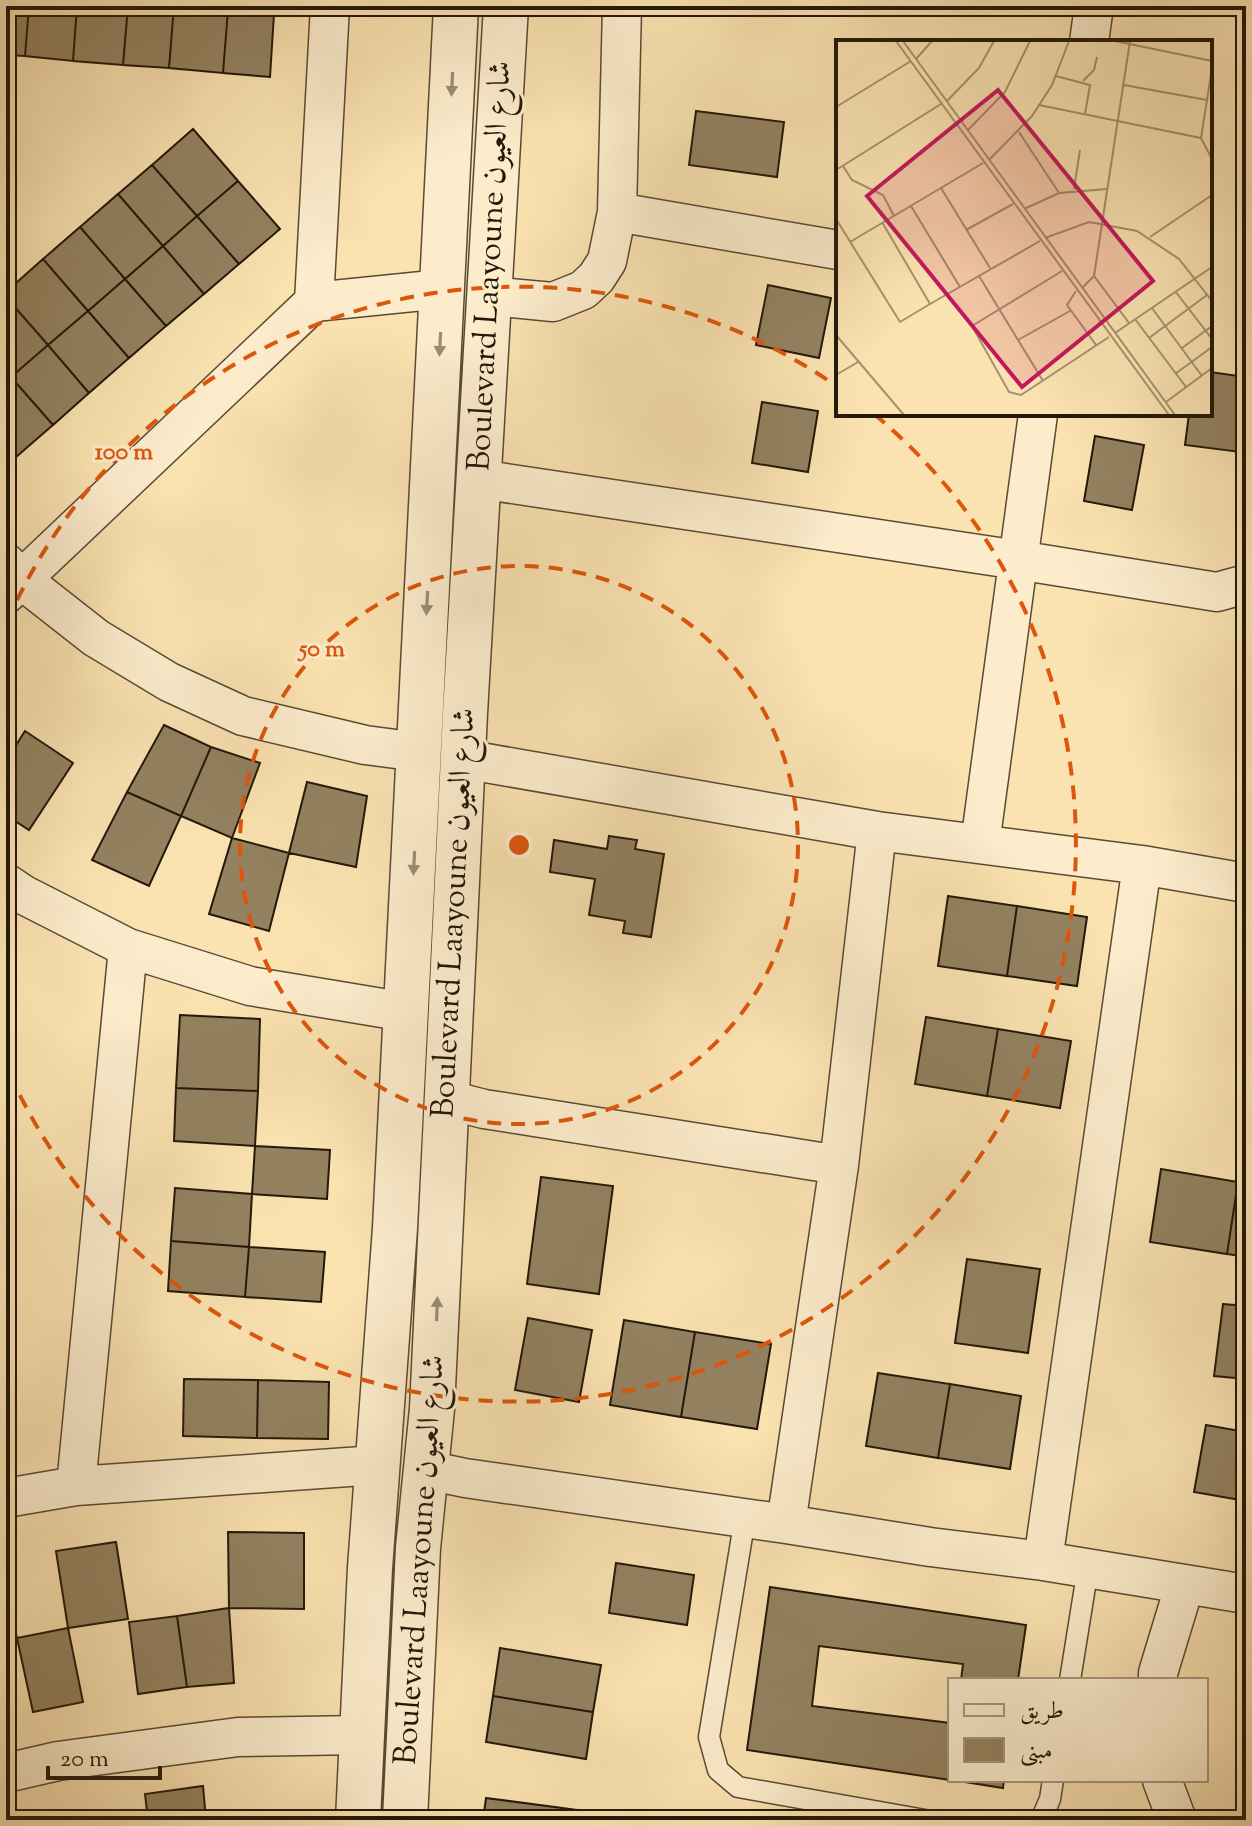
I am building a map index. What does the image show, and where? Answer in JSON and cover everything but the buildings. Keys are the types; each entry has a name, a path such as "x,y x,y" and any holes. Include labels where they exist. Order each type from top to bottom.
{"street":[{"path":"314,302 330,6"},
{"name":"Boulevard Laayoune شارع العيون","path":"358,1820 370,1568 395,1228 456,6"},
{"name":"Boulevard Laayoune شارع العيون","path":"405,1820 418,1548 432,1409 445,1099 506,6"},
{"path":"489,296 553,302 583,290 607,261 617,212 622,6"},
{"path":"1089,40 1094,6"},
{"path":"617,212 836,250"},
{"path":"419,752 365,745 243,716 169,682 96,638 11,579 314,302 442,289"},
{"path":"980,844 1038,416"},
{"path":"479,479 1217,592 1246,584"},
{"path":"463,759 877,831 1142,865 1246,883"},
{"path":"786,1524 839,1165 877,831"},
{"path":"1043,1561 1142,865"},
{"path":"12,897 128,948 250,986 406,1012"},
{"path":"76,1486 128,948"},
{"path":"445,1099 499,1111 839,1165"},
{"path":"6,1498 76,1486 377,1465"},
{"path":"427,1470 1246,1594"},
{"path":"1158,1678 1185,1584"},
{"path":"6,1773 58,1761 238,1737 362,1735"},
{"path":"1163,1782 1177,1820"}],"lane":[{"path":"745,1518 709,1737 718,1770 738,1787 925,1820"},
{"path":"1070,1678 1088,1568"},
{"path":"1041,1820 1050,1799 1053,1782"}]}
